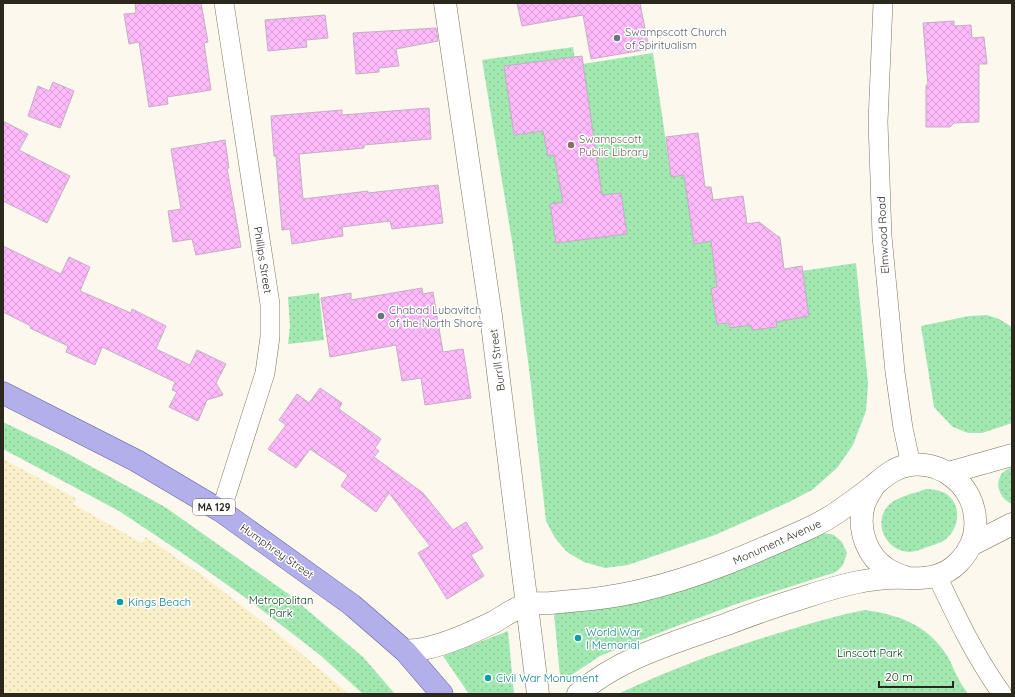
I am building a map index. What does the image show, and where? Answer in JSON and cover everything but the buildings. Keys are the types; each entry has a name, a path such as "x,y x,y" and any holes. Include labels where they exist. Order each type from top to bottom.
{"main road":[{"name":"Humphrey Street","path":"3,393 137,460 221,511 352,605 405,651 442,694"}],"street":[{"name":"Phillips Street","path":"221,511 266,373 270,337 270,304 224,3"},
{"name":"Burrill Street","path":"445,3 490,308 538,694"},
{"name":"Elmwood Road","path":"883,3 878,122 882,236 895,372 903,428 911,465"},
{"path":"948,473 1012,455"},
{"name":"Monument Avenue","path":"526,605 599,598 642,590 688,577 730,562 820,524 846,507 890,472 901,467 926,465 948,473"},
{"path":"578,694 607,672 638,658 674,642 768,609 838,586 879,579 923,579 937,576 955,566 963,558 971,545 976,527 972,501 962,485 948,473"},
{"path":"874,485 863,509 862,530 865,541 871,553 880,564 907,578"},
{"path":"971,545 1012,524"},
{"path":"937,576 984,669 1002,694"},
{"path":"405,651 427,648 464,636 526,605"}],"green space":[{"path":"573,47 576,65 653,53 671,177 703,173 705,187 711,187 713,200 743,196 747,224 772,237 780,236 784,269 802,266 802,271 856,263 868,384 866,411 853,445 837,468 812,490 789,502 715,535 628,565 605,568 584,562 567,552 555,538 546,521 530,377 513,247 482,60"},
{"path":"319,293 324,340 288,344 290,326 288,297"},
{"path":"987,315 999,319 1012,327 1012,423 982,433 968,433 953,427 934,407 921,326 969,316"},
{"name":"Metropolitan Park","path":"3,422 63,451 165,507 287,593 363,657 395,694 363,694 320,655 250,601 185,555 119,511 3,449"},
{"path":"1012,467 1012,504 1002,497 998,485 1001,475"},
{"path":"926,489 943,492 954,502 957,514 955,528 946,539 914,552 907,552 893,547 884,536 882,529 881,522 886,509 891,503 903,497"},
{"path":"824,533 834,535 842,542 847,553 843,565 836,572 739,603 677,626 600,656 567,678 560,676 554,614 556,611 632,604 669,595 812,536"},
{"name":"Linscott Park","path":"865,610 900,618 921,628 930,635 946,654 968,694 618,694 660,675 724,651 817,621"},
{"path":"508,631 514,694 469,694 443,656"}],"sand":[{"name":"Kings Beach","path":"3,459 77,499 73,504 142,543 146,537 203,576 272,629 349,694 3,694"}],"place":[{"name":"Swampscott Church of Spiritualism","path":"617,38"},
{"name":"Swampscott Public Library","path":"571,145"},
{"name":"Chabad Lubavitch of the North Shore","path":"381,316"},
{"name":"Kings Beach","path":"120,602"},
{"name":"World War I Memorial","path":"578,638"},
{"name":"Civil War Monument","path":"488,678"}]}
